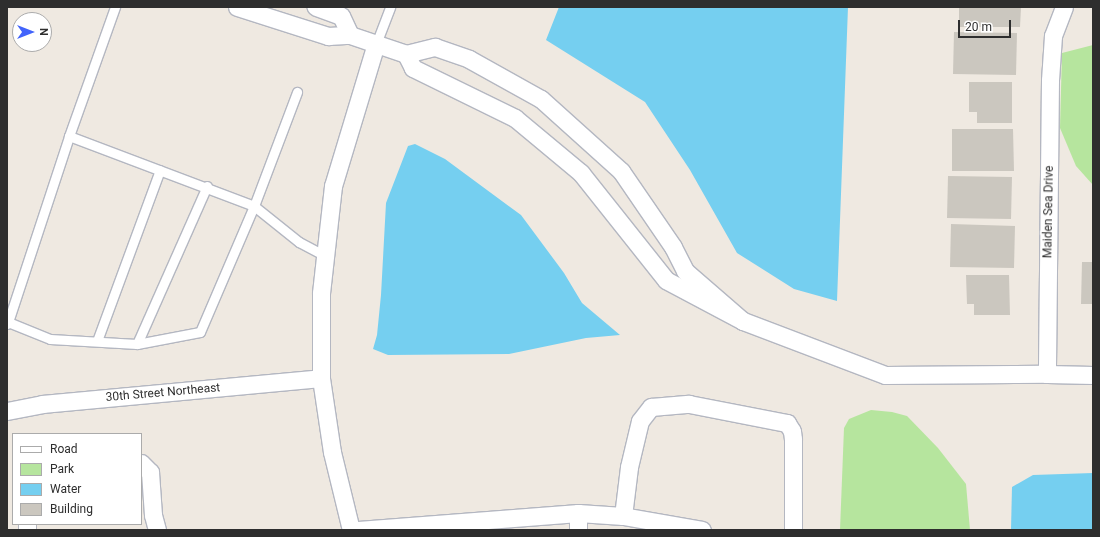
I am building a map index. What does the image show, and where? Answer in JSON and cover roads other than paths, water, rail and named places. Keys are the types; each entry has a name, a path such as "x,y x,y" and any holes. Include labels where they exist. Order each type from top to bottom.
{"street":[{"path":"237,7 328,36 350,35 406,54 435,47 469,59 541,99 621,171 673,247 685,271 743,321"},
{"path":"316,7 341,16 350,35"},
{"name":"Maiden Sea Drive","path":"1047,374 1050,80 1053,36 1064,7"},
{"path":"351,530 332,452 321,378 321,293 333,186 376,44"},
{"path":"406,54 413,68 515,118 581,173 666,280 743,321 885,375 1093,375"},
{"name":"30th Street Northeast","path":"7,411 42,404 321,378"},
{"path":"623,516 629,467 640,420 651,407 689,404 787,423 792,431 793,440 792,530"},
{"path":"142,464 150,472 150,520"},
{"path":"578,513 578,530"},
{"path":"358,530 578,513 623,516 651,525 702,530"}],"lane":[{"path":"115,7 69,136 8,323 50,338 137,344 200,332 254,206 297,92"},
{"path":"376,44 390,7"},
{"path":"69,136 207,186 254,206 272,218 299,242 325,256"},
{"path":"97,341 160,170"},
{"path":"137,344 207,186"}],"water":[{"path":"559,7 848,7 837,301 794,289 737,253 690,170 645,102 546,40"},
{"path":"415,144 445,159 521,215 564,273 582,303 620,335 586,338 509,354 388,355 373,349 377,335 381,295 386,203 408,146"},
{"path":"1093,473 1093,530 1011,530 1012,487 1033,475"}]}
